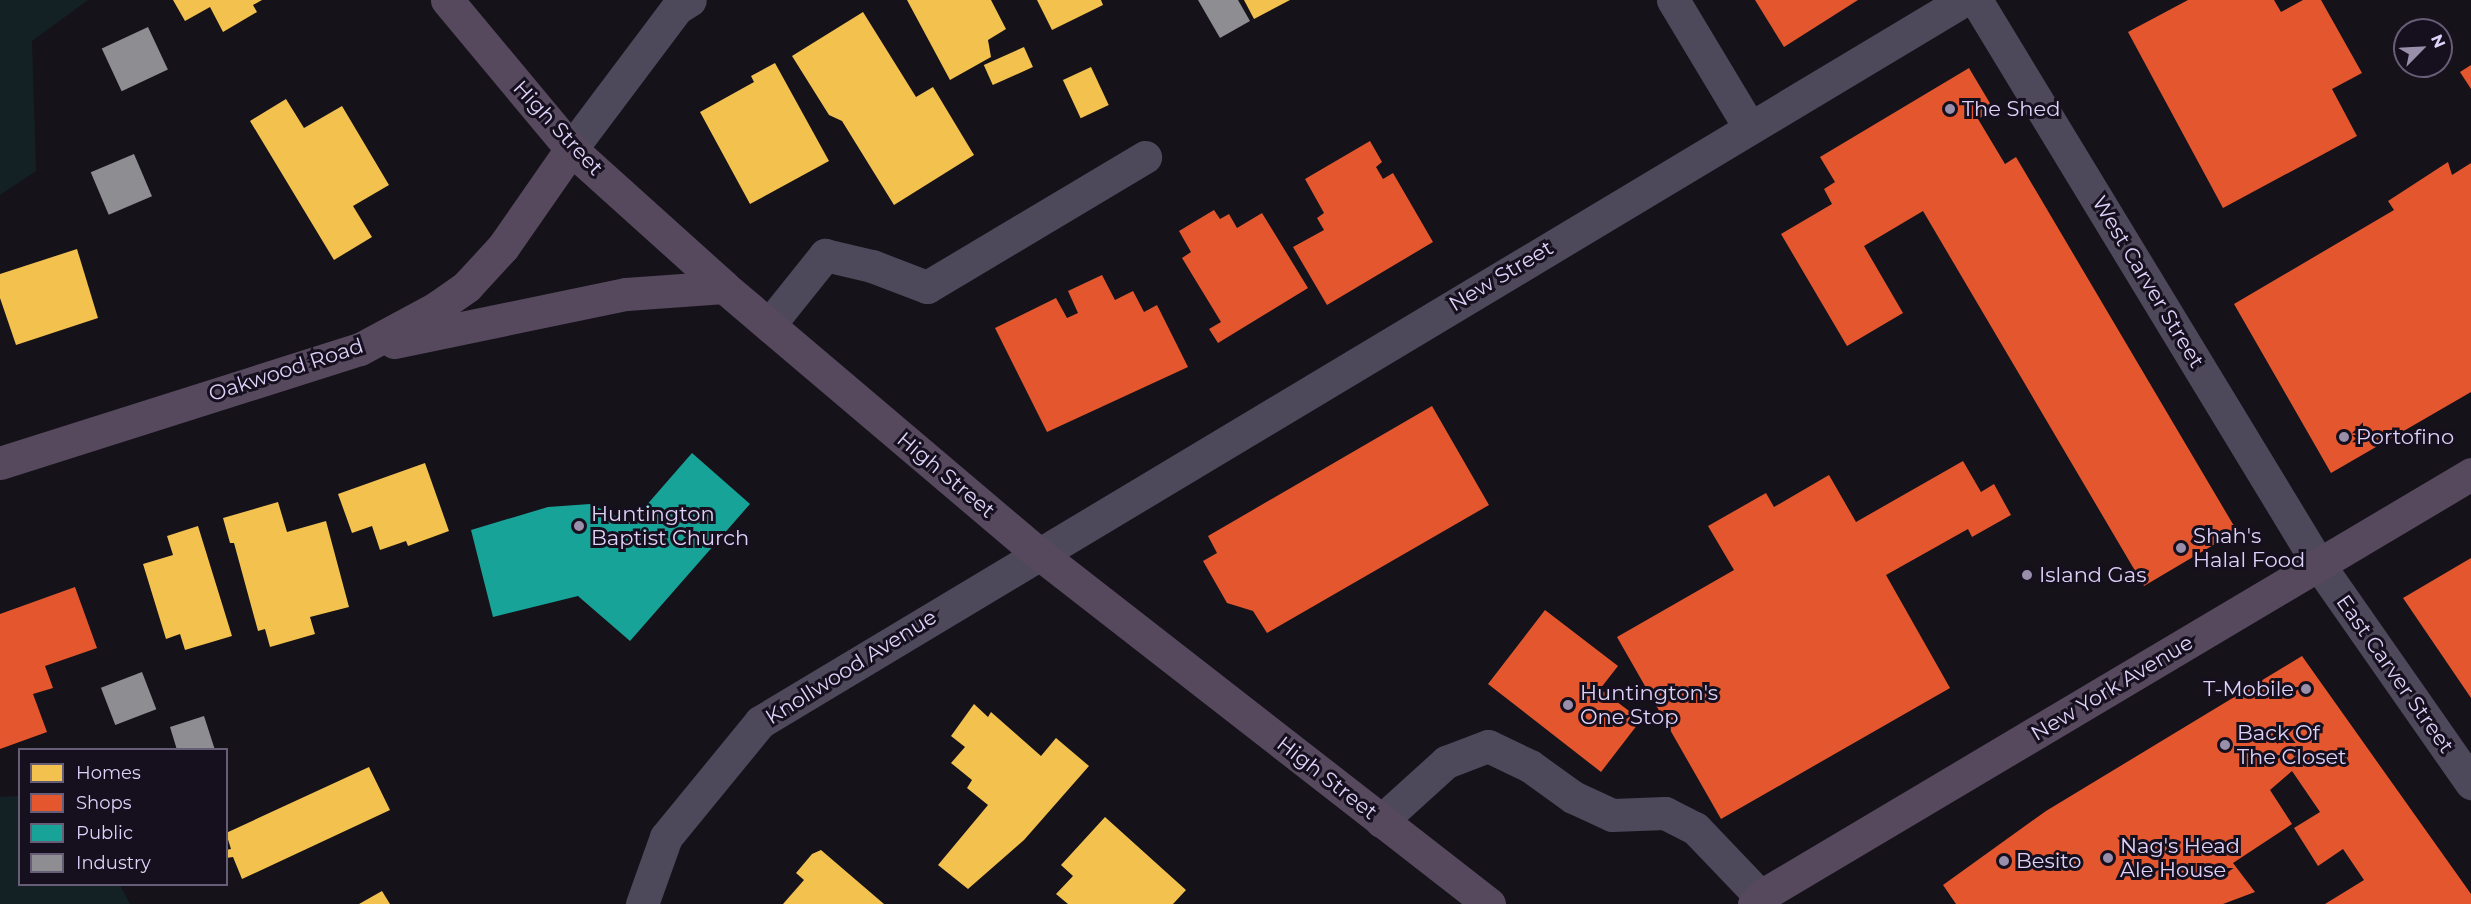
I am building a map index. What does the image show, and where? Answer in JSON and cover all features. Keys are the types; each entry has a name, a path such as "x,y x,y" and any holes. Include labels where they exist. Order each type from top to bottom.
{"main road":[{"name":"High Street","path":"447,0 571,149 724,287 1037,552 1489,904"},
{"name":"Oakwood Road","path":"0,463 360,349 467,286 503,247 571,149"},
{"path":"360,349 626,294 724,287"},
{"name":"New York Avenue","path":"1758,901 2471,474"}],"street":[{"path":"571,149 677,8 690,0"},
{"path":"1673,0 1750,128"},
{"name":"New Street","path":"1037,552 1964,0"},
{"name":"West Carver Street","path":"1976,0 2319,565"},
{"path":"769,325 825,255 872,266 927,287 1145,157"},
{"name":"Knollwood Avenue","path":"642,904 666,837 760,722 1037,552"},
{"name":"East Carver Street","path":"2319,565 2471,783"},
{"path":"1381,821 1446,762 1488,746 1530,766 1573,797 1612,815 1665,813 1695,828 1758,901"}],"shaded area":[{"path":"0,0 88,0 32,41 36,171 0,195"},
{"path":"18,796 18,886 121,886 130,904 0,904 0,797"}],"building: Homes":[{"path":"173,0 262,0 253,5 257,12 223,32 210,7 185,21"},
{"path":"907,0 991,0 1006,29 988,40 991,57 950,80"},
{"path":"1037,0 1101,0 1103,5 1052,30"},
{"path":"1244,0 1290,0 1254,19"},
{"path":"863,12 916,97 933,87 974,155 894,205 842,121 829,115 792,56"},
{"path":"1024,47 1033,67 993,85 984,65"},
{"path":"775,63 829,161 750,204 700,112 754,82 751,76"},
{"path":"1091,67 1109,105 1081,118 1063,80"},
{"path":"286,99 304,128 342,106 389,185 353,206 372,237 334,260 250,121"},
{"path":"77,249 98,318 16,345 0,298 0,274"},
{"path":"425,463 449,531 408,546 406,541 380,550 372,526 352,533 338,494"},
{"path":"278,502 287,532 326,521 349,607 310,617 315,634 270,647 265,629 258,631 234,543 230,543 223,518"},
{"path":"198,526 232,636 185,650 180,634 166,639 143,564 173,555 167,536"},
{"path":"974,704 988,717 991,712 1041,756 1056,738 1089,766 1024,840 968,889 938,865 988,805 967,788 972,780 951,763 965,747 951,736"},
{"path":"369,767 390,810 242,879 233,857 228,858 228,850 231,849 228,832"},
{"path":"1105,817 1186,890 1173,904 1068,904 1056,894 1073,876 1061,865"},
{"path":"821,850 884,904 783,904 804,880 796,873 812,854"},
{"path":"382,891 390,904 359,904"}],"building: Shops":[{"path":"1755,0 1858,0 1784,47"},
{"path":"2188,0 2274,0 2281,12 2303,0 2321,0 2362,73 2332,89 2357,136 2223,208 2128,32"},
{"path":"2471,65 2471,89 2460,72"},
{"path":"1969,68 1994,110 1978,119 2005,164 2016,157 2237,531 2144,586 1923,211 1864,246 1903,313 1847,346 1781,234 1832,204 1824,189 1835,182 1820,157"},
{"path":"1370,141 1382,162 1376,167 1383,179 1393,173 1433,242 1327,305 1293,247 1324,230 1317,218 1324,213 1305,179"},
{"path":"2448,162 2452,175 2471,163 2471,392 2331,473 2234,304 2394,210 2388,201"},
{"path":"1214,210 1220,219 1229,214 1237,228 1262,213 1308,288 1218,343 1209,329 1221,322 1182,258 1191,252 1179,231"},
{"path":"1102,275 1115,300 1133,291 1144,312 1157,305 1188,367 1047,432 995,328 1056,298 1067,318 1078,313 1068,291"},
{"path":"1432,406 1489,505 1267,633 1253,611 1227,603 1203,561 1217,553 1208,536"},
{"path":"1963,461 1981,492 1994,484 2011,515 1972,537 1968,529 1886,575 1950,688 1721,819 1617,637 1734,570 1708,526 1766,493 1774,507 1829,475 1856,522"},
{"path":"2471,558 2471,698 2403,598"},
{"path":"75,587 97,648 45,666 53,688 33,694 47,732 0,749 0,614"},
{"name":"Huntington's One Stop","path":"1545,610 1618,666 1600,689 1641,720 1601,772 1488,684"},
{"path":"2302,656 2471,894 2471,904 2325,904 2364,880 2343,849 2318,866 2294,828 2320,812 2292,771 2270,790 2292,824 2233,863 2255,892 2223,904 1956,904 1943,885 2046,811"}],"building: Public":[{"path":"692,453 750,504 630,641 578,596 493,617 471,530 548,507 590,504 631,523"}],"building: Industry":[{"path":"1198,0 1238,0 1250,21 1220,38"},
{"path":"148,27 168,70 122,91 102,49"},
{"path":"134,154 152,196 109,215 91,172"},
{"path":"142,672 156,709 115,725 101,688"},
{"path":"204,716 214,748 176,748 170,727"}],"place":[{"name":"The Shed","path":"1950,109"},
{"name":"Portofino","path":"2344,437"},
{"name":"Huntington Baptist Church","path":"579,526"},
{"name":"Shah's Halal Food","path":"2181,548"},
{"name":"Island Gas","path":"2027,575"},
{"name":"T-Mobile","path":"2306,689"},
{"name":"Huntington's One Stop","path":"1568,705"},
{"name":"Back Of The Closet","path":"2225,745"},
{"name":"Nag's Head Ale House","path":"2108,858"},
{"name":"Besito","path":"2004,861"}]}
